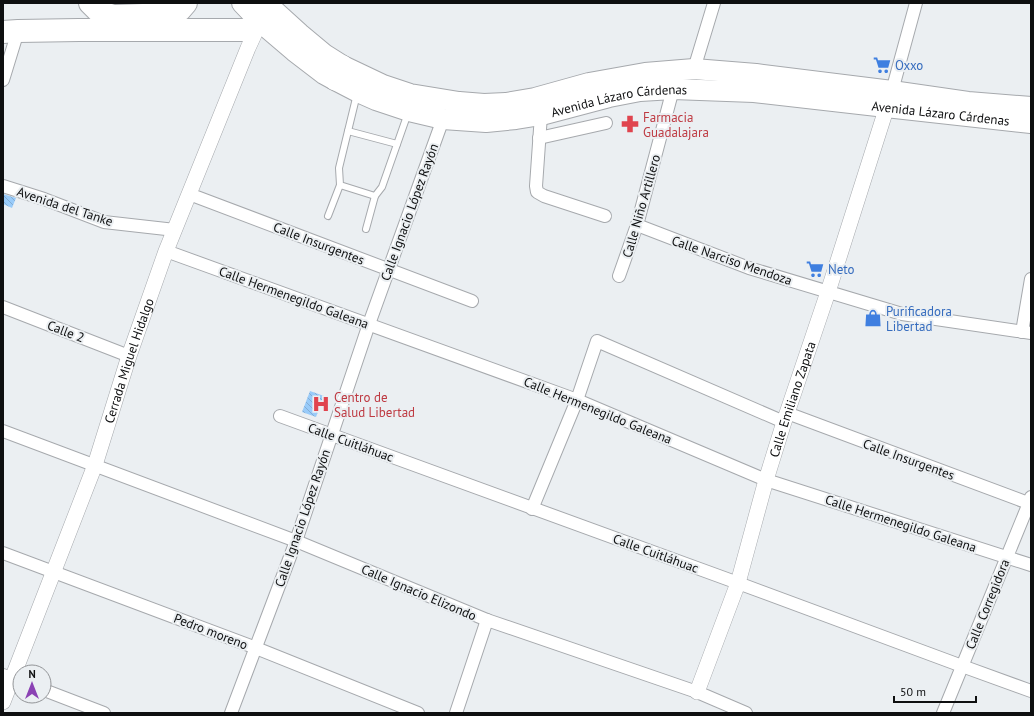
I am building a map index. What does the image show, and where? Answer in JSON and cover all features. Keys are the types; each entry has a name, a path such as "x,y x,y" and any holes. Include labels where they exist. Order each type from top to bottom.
{"highway":[{"path":"90,3 98,11 113,16 173,14 180,10 186,3"},
{"path":"11,31 245,30 253,27 263,12"}],"main road":[{"name":"Avenida Lázaro Cárdenas","path":"242,3 263,12 294,51 324,74 339,73 410,94 459,102 484,104 514,102 535,98 589,83 645,73 694,69 756,74 889,99 1031,123"},
{"name":"Avenida Lázaro Cárdenas","path":"339,73 358,92 408,111 443,119 486,122 541,115 609,97 640,91 673,89 968,102 1031,107"}],"street":[{"path":"694,69 714,3"},
{"path":"889,99 916,3"},
{"name":"Cerrada Miguel Hidalgo","path":"17,664 95,465 129,356 166,251 263,12"},
{"path":"3,80 11,31"},
{"name":"Calle Niño Artillero","path":"619,276 637,226 673,89"},
{"name":"Calle Emiliano Zapata","path":"697,692 738,583 766,480 785,418 828,292 889,99"},
{"path":"541,115 536,186 537,192 544,196 605,216"},
{"name":"Calle Ignacio López Rayón","path":"231,713 296,541 368,324 443,119"},
{"path":"539,138 606,123"},
{"name":"Avenida del Tanke","path":"3,186 44,199 104,222 175,230"},
{"name":"Calle Insurgentes","path":"189,194 472,301"},
{"name":"Calle Narciso Mendoza","path":"637,226 749,268 902,314 1027,332"},
{"name":"Calle Hermenegildo Galeana","path":"166,251 577,400 766,480 1031,565"},
{"path":"1027,332 1031,279"},
{"name":"Calle 2","path":"3,307 129,356"},
{"name":"Calle Insurgentes","path":"577,400 597,341 785,418 1030,501"},
{"path":"532,509 577,400"},
{"name":"Calle Cuitláhuac","path":"280,416 1031,690"},
{"name":"Calle Ignacio Elizondo","path":"3,431 296,541 487,620 697,692 746,713"},
{"name":"Calle Corregidora","path":"943,713 1030,501"},
{"name":"Pedro moreno","path":"3,553 256,648 418,713"},
{"path":"456,713 487,620"},
{"name":"Cerrada Miguel Hidalgo","path":"3,702 12,678"},
{"path":"52,693 104,713"}],"lane":[{"path":"328,216 340,185 338,168 358,92"},
{"path":"366,229 375,196 382,187 408,111"},
{"path":"348,131 397,144"},
{"path":"340,185 375,196"}],"building":[{"path":"3,194 16,198 12,208 3,204"},
{"path":"310,391 324,396 316,417 302,412"}],"place":[{"name":"Oxxo","path":"882,65"},
{"name":"Farmacia Guadalajara","path":"630,124"},
{"name":"Neto","path":"815,269"},
{"name":"Purificadora Libertad","path":"873,318"},
{"name":"Centro de Salud Libertad","path":"321,404"}]}
